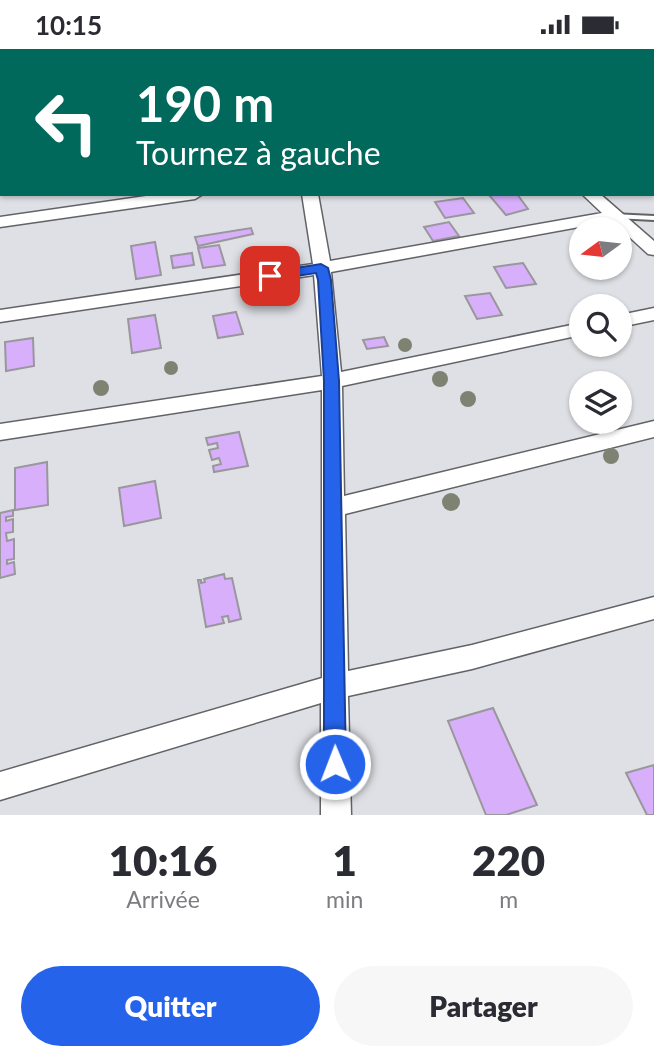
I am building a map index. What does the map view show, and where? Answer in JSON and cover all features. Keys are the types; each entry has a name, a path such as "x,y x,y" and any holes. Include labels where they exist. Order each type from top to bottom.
{"street":[{"path":"0,222 181,196"},
{"path":"310,196 321,268 332,381 336,815"},
{"path":"592,196 654,250"},
{"path":"0,316 321,268 615,216"},
{"path":"632,319 654,314"},
{"path":"0,432 332,381 569,332"},
{"path":"333,508 654,429"},
{"path":"0,786 333,687 472,657 654,608"}],"lane":[{"path":"615,216 654,218"}],"building":[{"path":"490,196 518,196 528,209 506,215"},
{"path":"463,198 474,213 445,218 435,202"},
{"path":"449,222 459,236 433,241 424,227"},
{"path":"251,228 253,234 198,246 195,237"},
{"path":"155,242 161,275 136,279 131,246"},
{"path":"219,245 225,265 203,268 198,248"},
{"path":"192,253 194,265 173,268 171,256"},
{"path":"523,263 536,284 506,288 494,267"},
{"path":"490,293 502,315 477,319 465,296"},
{"path":"236,312 243,334 218,338 213,316"},
{"path":"155,315 161,348 132,353 128,319"},
{"path":"384,337 388,346 367,349 363,340"},
{"path":"33,338 34,366 6,371 5,342"},
{"path":"239,432 248,466 214,472 213,466 221,464 219,458 212,460 209,450 218,448 217,443 208,445 206,438"},
{"path":"47,462 48,505 15,510 15,468"},
{"path":"155,481 161,518 124,526 119,488"},
{"path":"13,510 13,516 6,517 6,521 13,519 13,532 6,533 7,541 14,539 14,559 7,560 7,564 14,562 15,574 0,578 0,513"},
{"path":"224,574 225,579 232,578 241,619 229,622 228,616 222,617 224,623 206,627 198,580 201,580 201,583 205,582 204,579"},
{"path":"493,708 537,805 506,815 486,815 448,721"},
{"path":"654,765 654,815 647,815 626,773"}],"route":[{"path":"270,276 321,268 324,280 332,381 335,764"}]}
